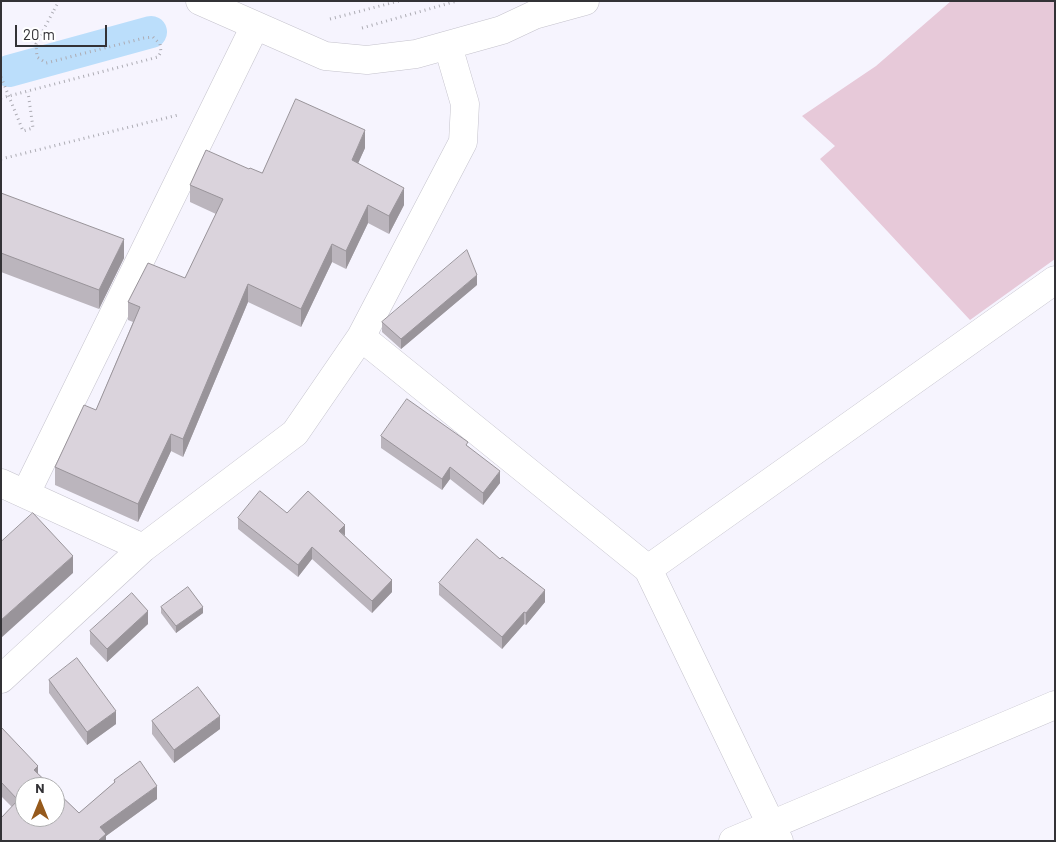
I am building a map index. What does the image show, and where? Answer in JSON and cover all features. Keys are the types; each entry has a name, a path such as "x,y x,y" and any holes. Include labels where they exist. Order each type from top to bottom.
{"street":[{"path":"200,1 325,56 367,60 416,54 448,46 502,30 537,8 585,1"},
{"path":"26,493 255,26"},
{"path":"1,679 143,548 295,433 361,337 463,142 465,104 448,46"},
{"path":"648,569 1055,280"},
{"path":"361,337 648,569 776,832"},
{"path":"1,483 143,548"},
{"path":"733,841 776,832 1055,706"}],"path":[{"path":"1,98 158,57 161,52 160,44 153,37 46,63 37,57 36,44 59,1"},
{"path":"330,19 399,1"},
{"path":"362,28 457,1"},
{"path":"1,77 23,131 34,128 28,92"},
{"path":"1,159 216,106"}],"shaded area":[{"path":"951,1 1055,1 1055,259 970,320 820,159 835,146 802,116 876,66"}],"building":[{"path":"296,99 365,130 352,160 404,188 389,216 368,205 346,251 332,244 301,309 248,284 183,439 171,434 138,504 55,467 84,405 96,410 140,307 128,302 148,263 185,278 223,199 190,185 206,150 262,173"},
{"path":"1,193 124,239 99,290 1,253"},
{"path":"467,250 477,275 401,339 382,322"},
{"path":"407,399 468,442 466,445 500,471 483,493 450,467 442,479 381,436"},
{"path":"260,491 287,513 308,491 345,525 339,531 392,580 372,601 312,547 298,565 238,518"},
{"path":"33,513 73,556 1,620 1,542"},
{"path":"477,539 500,559 502,557 545,590 526,613 524,612 502,637 439,583"},
{"path":"188,587 203,607 176,626 161,607"},
{"path":"132,593 148,611 107,649 90,631"},
{"path":"77,658 116,711 87,732 49,680"},
{"path":"198,687 220,716 174,750 152,721"},
{"path":"1,727 38,766 34,770 41,777 15,777 15,797 1,782"},
{"path":"140,761 157,786 100,827 106,834 98,841 1,841 1,818 15,803 15,827 65,827 65,800 79,813 115,782 114,780"}],"waterway":[{"path":"9,71 151,32"}]}
